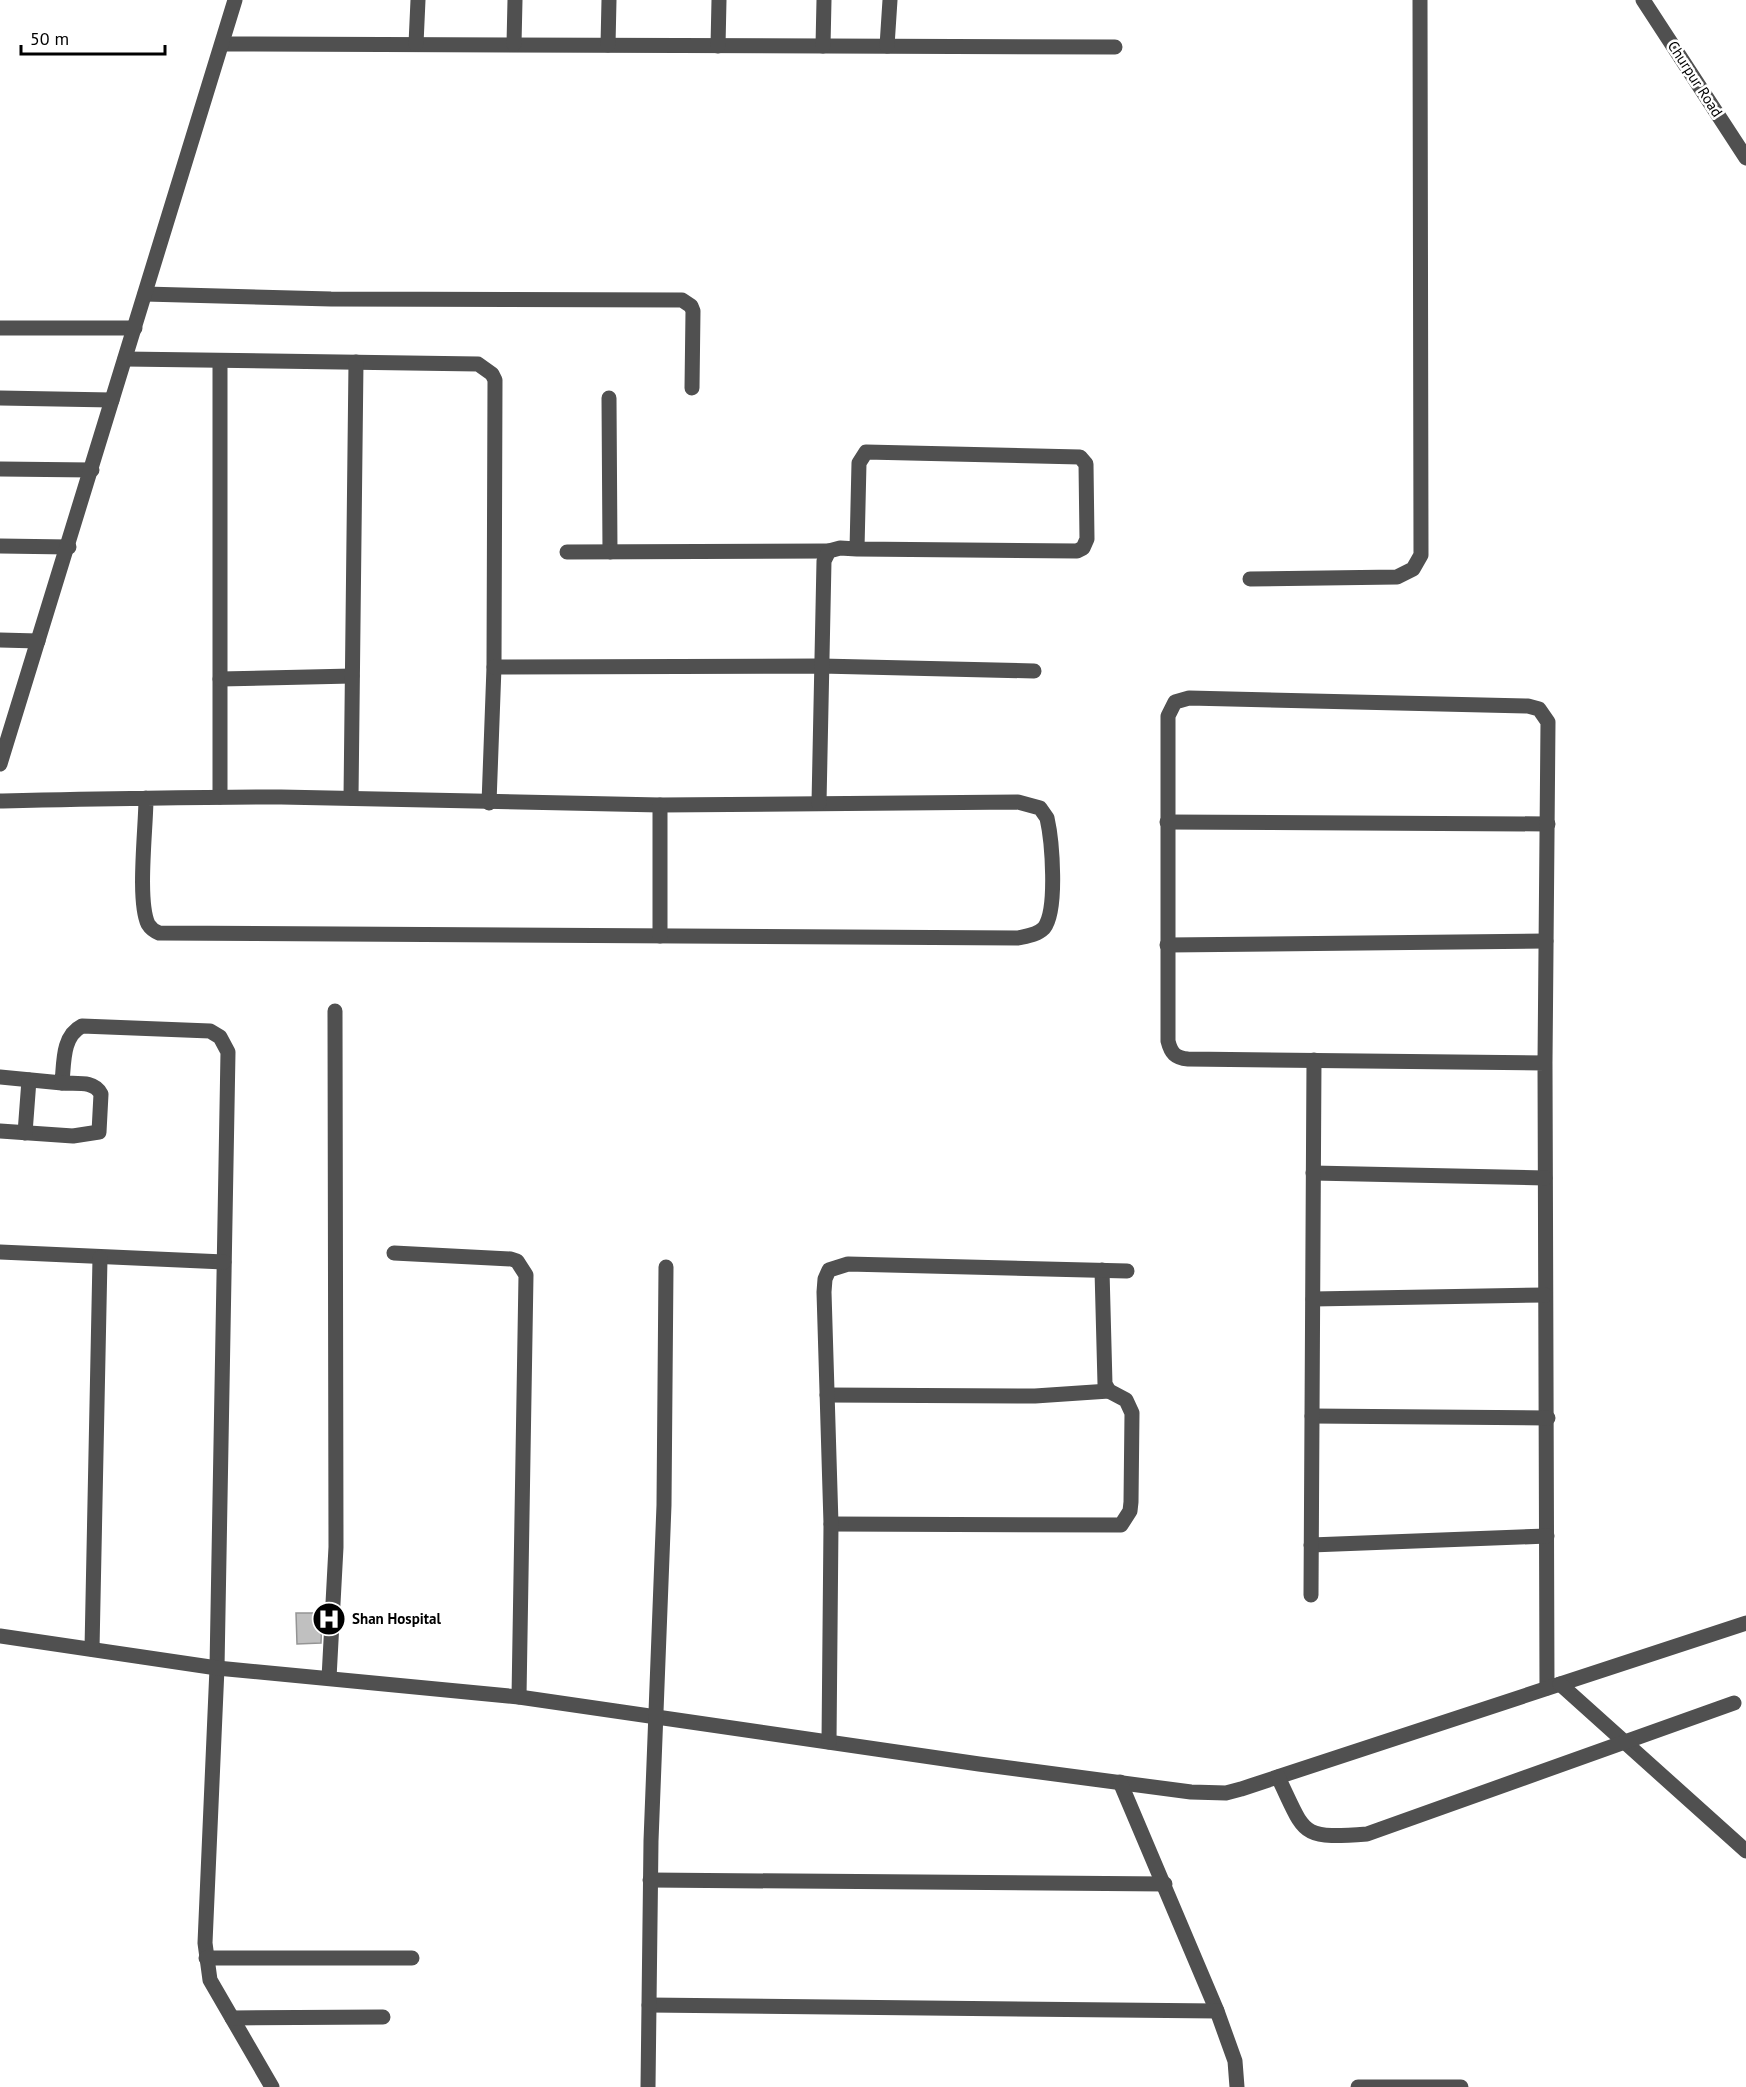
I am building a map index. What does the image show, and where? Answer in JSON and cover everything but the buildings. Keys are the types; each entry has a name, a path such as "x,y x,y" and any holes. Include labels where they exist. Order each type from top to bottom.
{"street":[{"path":"0,764 69,547 235,0"},
{"path":"416,44 417,0"},
{"path":"514,44 515,0"},
{"path":"608,45 609,0"},
{"path":"718,0 718,46"},
{"path":"823,46 824,0"},
{"path":"887,46 890,0"},
{"path":"1250,579 1397,577 1413,569 1421,555 1420,0"},
{"name":"Churpur Road","path":"1643,0 1746,158"},
{"path":"223,44 1115,47"},
{"path":"145,294 331,299 681,300 692,306 693,311 692,388"},
{"path":"0,328 135,328"},
{"path":"125,359 478,364 492,374 495,380 494,667 489,803"},
{"path":"220,361 220,797"},
{"path":"351,798 356,363"},
{"path":"0,398 112,400"},
{"path":"609,398 610,552"},
{"path":"567,552 829,551 840,548 857,549 1077,552 1083,548 1087,538 1086,464 1080,457 866,452 859,463 857,549"},
{"path":"0,469 92,470"},
{"path":"0,546 69,547"},
{"path":"819,803 824,561 829,551"},
{"path":"0,640 38,641"},
{"path":"494,667 821,666 1034,671"},
{"path":"220,679 352,676"},
{"path":"1545,1063 1188,1059 1179,1058 1171,1053 1168,1041 1167,945 1168,716 1175,702 1189,698 1528,706 1539,709 1548,722 1545,1295 1548,1418 1547,1536 1554,1686 1624,1741 1746,1851"},
{"path":"0,801 146,798 220,797 660,805 1018,802 1040,808 1050,829 1052,902 1044,928 1033,936 1018,938 159,933 152,930 148,923 144,903 146,798"},
{"path":"660,805 660,936"},
{"path":"1167,822 1548,824"},
{"path":"1167,945 1546,941"},
{"path":"329,1678 336,1547 334,1011"},
{"path":"62,1083 66,1047 72,1033 82,1026 210,1031 220,1037 228,1052 217,1668 206,1958 210,1980 272,2087"},
{"path":"1311,1595 1314,1060"},
{"path":"0,1077 91,1084 101,1094 99,1132 73,1136 0,1131"},
{"path":"25,1132 29,1080"},
{"path":"1313,1173 1545,1178"},
{"path":"0,1252 224,1262"},
{"path":"394,1253 511,1259 517,1261 526,1275 519,1697"},
{"path":"92,1649 100,1258"},
{"path":"829,1742 831,1524 825,1279 829,1270 837,1266 1127,1270"},
{"path":"648,2087 650,1880 664,1505 666,1268"},
{"path":"1102,1270 1104,1380 1109,1391"},
{"path":"1313,1299 1545,1295"},
{"path":"828,1395 1035,1396 1109,1391 1126,1400 1132,1413 1131,1502 1127,1519 1121,1525 831,1524"},
{"path":"1312,1416 1548,1418"},
{"path":"1311,1545 1547,1536"},
{"path":"0,1636 217,1668 519,1697 1038,1773 1212,1793 1241,1789 1746,1623"},
{"path":"1278,1777 1301,1824 1307,1831 1315,1835 1367,1834 1734,1703"},
{"path":"1120,1782 1217,2011 1235,2061 1237,2087"},
{"path":"650,1880 1165,1884"},
{"path":"206,1958 412,1958"},
{"path":"649,2005 1217,2011"},
{"path":"232,2018 383,2017"},
{"path":"1358,2087 1461,2087"}],"place":[{"name":"Shan Hospital","path":"329,1619"}]}
